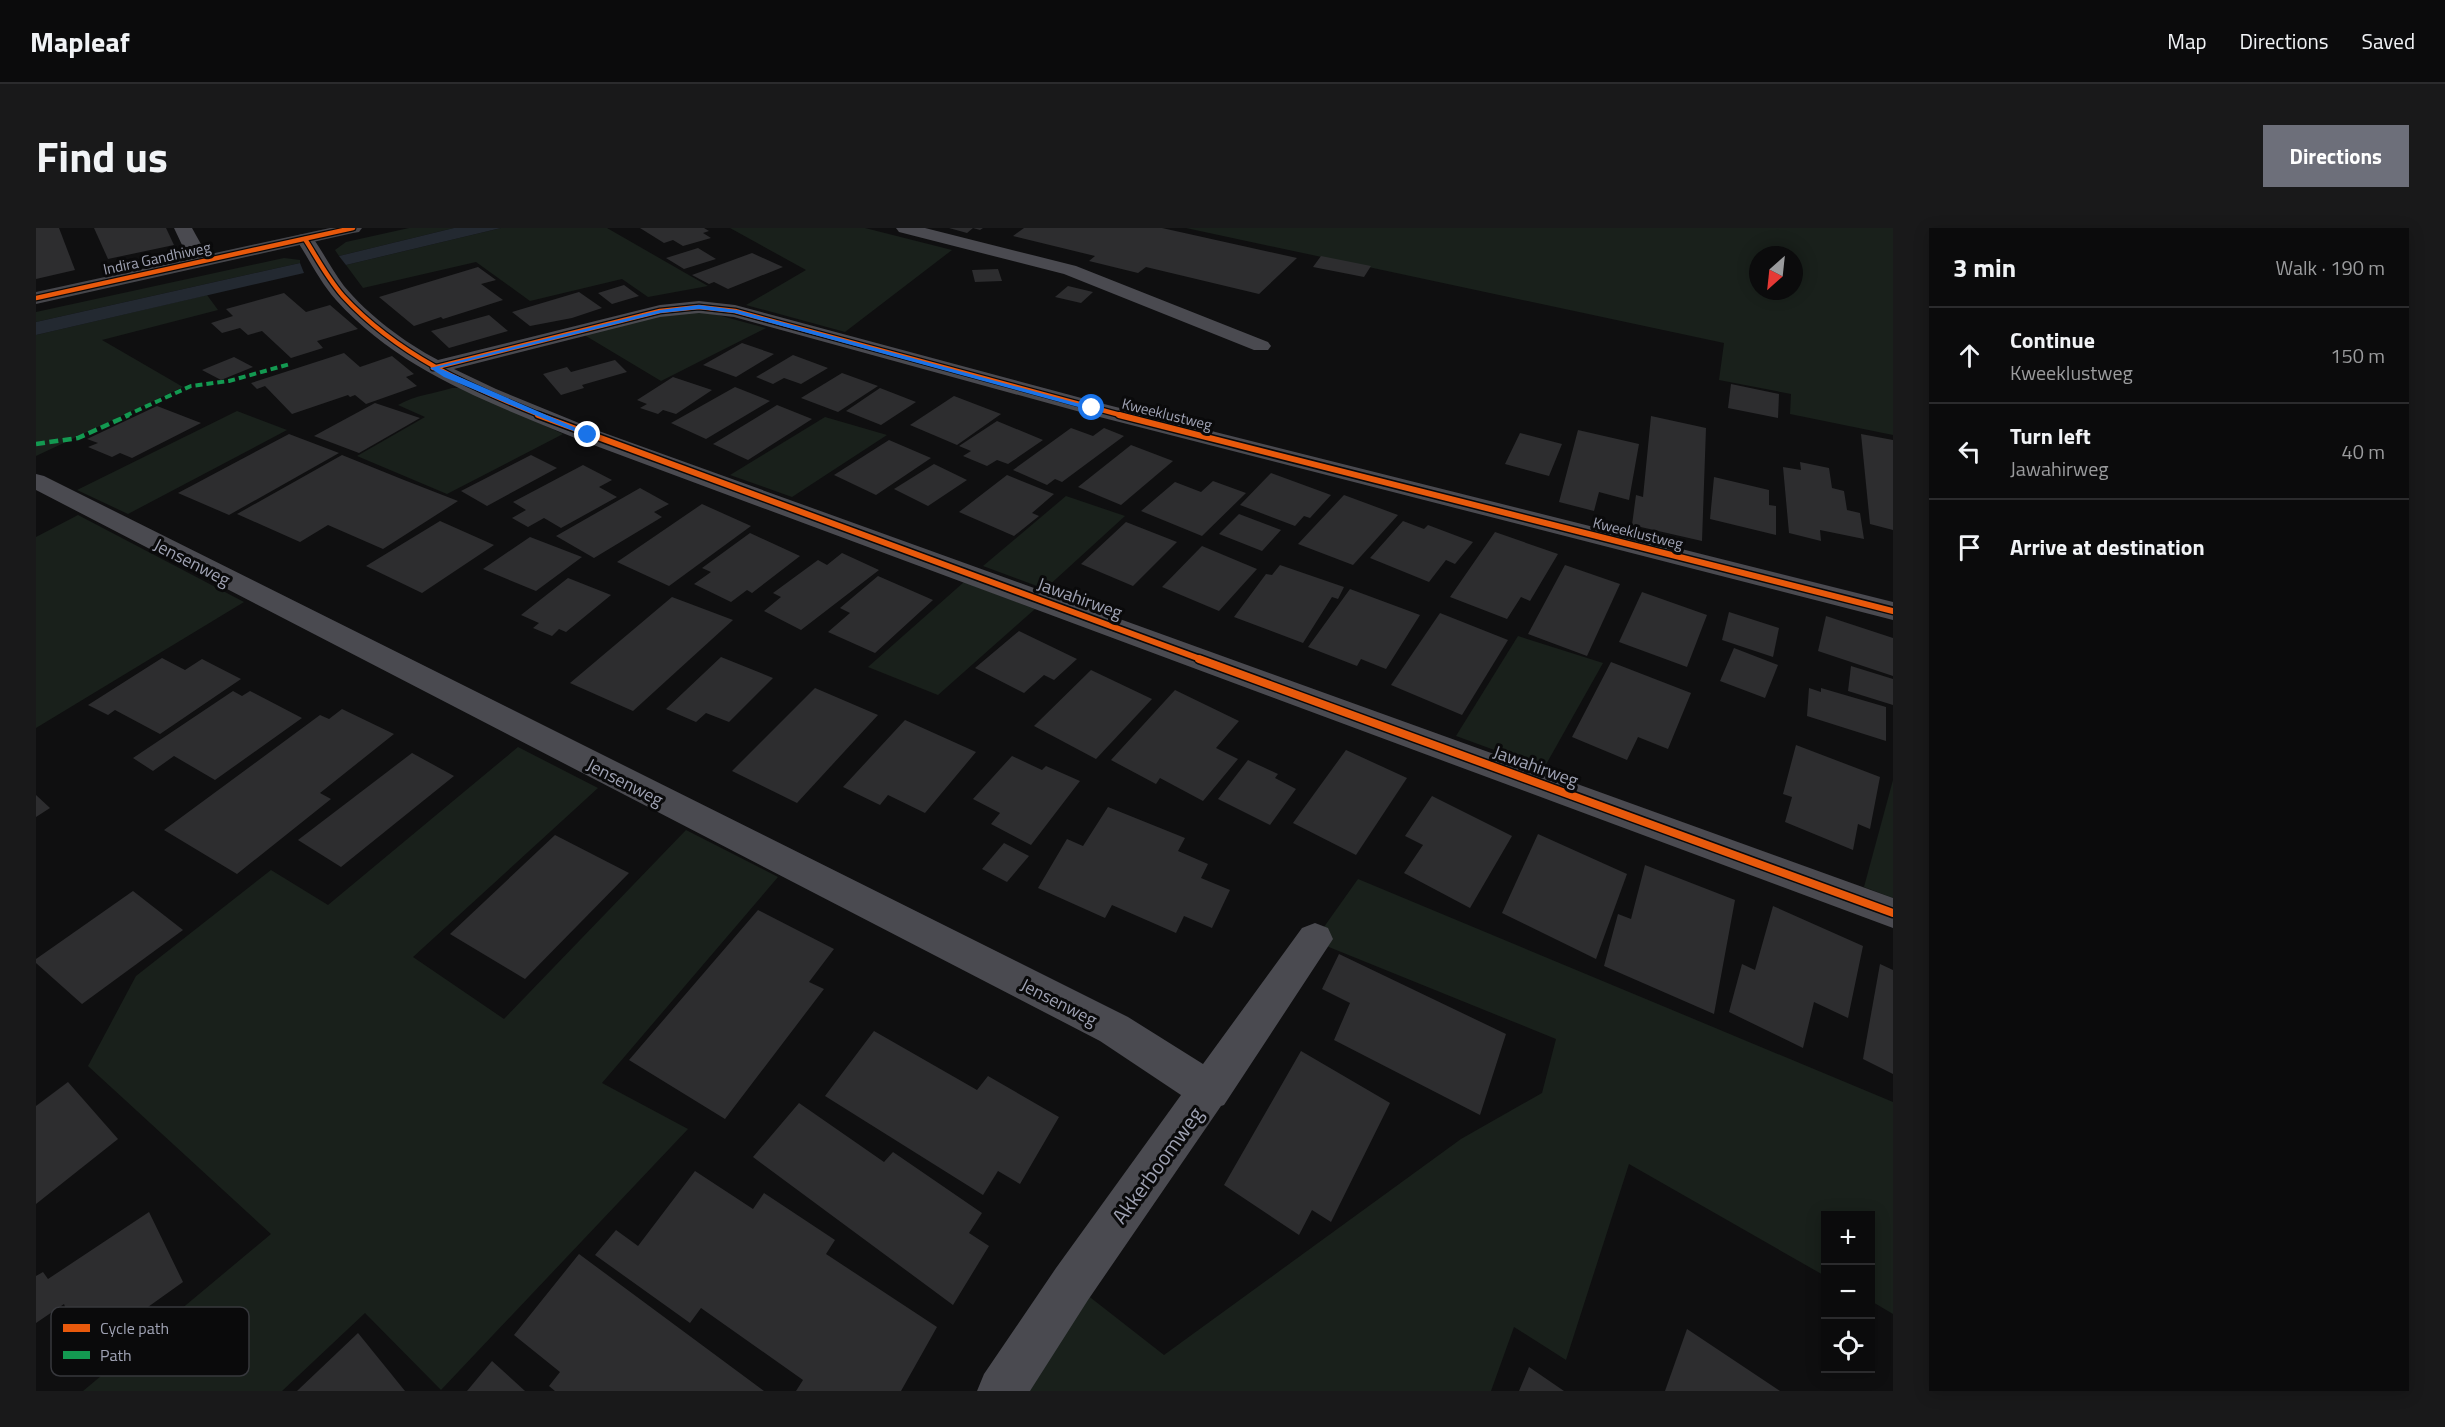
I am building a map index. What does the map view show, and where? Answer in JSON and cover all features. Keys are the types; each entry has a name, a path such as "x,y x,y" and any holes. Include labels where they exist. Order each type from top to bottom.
{"main road":[{"name":"Indira Gandhiweg","path":"36,298 353,228"}],"street":[{"path":"183,228 193,246 198,262"},
{"path":"905,228 1070,270 1261,346"},
{"name":"Jawahirweg","path":"305,238 341,294 395,344 446,375 588,435 1893,913"},
{"name":"Kweeklustweg","path":"433,368 660,311 699,307 735,311 1103,411 1893,611"},
{"name":"Jensenweg","path":"36,481 1114,1029 1210,1091"},
{"name":"Akkerboomweg","path":"1002,1391 1072,1284 1315,939"}],"shaded area":[{"path":"409,228 454,228 339,256 335,250 346,242"},
{"path":"454,228 501,228 346,265 339,256"},
{"path":"501,228 607,228 708,286 648,297 622,279 530,301 476,262 363,288 346,265"},
{"path":"730,228 865,228 952,250 845,332 746,305 806,270"},
{"path":"1186,228 1893,228 1893,435 1790,414 1791,394 1719,380 1724,343"},
{"path":"284,258 300,260 300,263 36,322 36,312"},
{"path":"300,263 304,273 36,335 36,322"},
{"path":"207,295 218,310 102,340 183,387 36,456 36,335"},
{"path":"666,310 714,314 766,328 661,381 576,330"},
{"path":"452,388 462,388 563,434 447,494 357,456 425,417 398,405"},
{"path":"237,411 287,430 128,514 77,490"},
{"path":"825,417 887,435 792,497 730,475"},
{"path":"1066,496 1125,516 1045,589 983,566"},
{"path":"78,515 244,602 36,728 36,537"},
{"path":"964,582 1035,609 938,695 868,667"},
{"path":"1518,636 1603,663 1544,768 1456,736"},
{"path":"518,747 598,788 413,957 504,1019 686,830 778,877 602,1083 688,1129 441,1390 365,1313 282,1391 83,1391 101,1376 249,1376 249,1307 184,1307 271,1234 88,1066 136,976 271,870 328,905"},
{"path":"1893,780 1893,898 1864,887"},
{"path":"1358,879 1893,1102 1893,1314 1875,1303 1875,1211 1821,1211 1821,1274 1629,1164 1566,1360 1514,1327 1491,1391 995,1391 1068,1280 1164,1355 1461,1139 1542,1093 1556,1039 1314,941"}],"building":[{"path":"36,228 59,228 75,270 36,279"},
{"path":"94,228 166,228 174,245 108,259"},
{"path":"640,228 704,228 709,231 703,233 711,238 683,246 673,240 664,243"},
{"path":"949,228 973,228 967,233"},
{"path":"1024,228 1162,228 1297,258 1259,294 1146,267 1138,273 1089,261 1095,256 1013,236"},
{"path":"698,248 716,259 684,269 666,258"},
{"path":"752,253 783,267 728,289 714,282 709,284 692,275"},
{"path":"1321,256 1371,266 1364,277 1313,267"},
{"path":"478,267 496,280 481,284 503,300 414,326 379,297"},
{"path":"998,269 1002,281 975,282 972,270"},
{"path":"624,285 639,296 612,304 598,293"},
{"path":"1068,286 1093,292 1081,303 1055,297"},
{"path":"579,292 602,308 572,318 530,326 512,312"},
{"path":"284,293 306,312 330,305 358,329 317,341 323,348 291,358 262,331 248,335 240,328 222,333 211,323 233,316 226,309"},
{"path":"489,315 508,331 449,348 431,331"},
{"path":"742,343 774,354 736,377 703,365"},
{"path":"344,353 360,367 392,356 414,374 406,377 417,386 366,404 355,395 350,397 348,395 292,414 265,386 257,389 251,383"},
{"path":"793,355 828,368 801,384 784,378 773,384 756,377"},
{"path":"234,357 253,367 221,380 202,370"},
{"path":"615,360 627,372 582,385 584,388 561,395 543,374 567,367 571,372"},
{"path":"842,373 878,386 838,412 801,398"},
{"path":"673,377 712,390 676,414 663,410 658,414 640,408 647,404 637,400"},
{"path":"1731,384 1779,394 1778,418 1728,408"},
{"path":"735,387 770,401 706,439 671,423"},
{"path":"880,388 916,402 881,425 846,411"},
{"path":"954,396 1001,414 957,445 910,425"},
{"path":"375,403 420,418 359,453 314,436"},
{"path":"777,405 812,419 748,460 713,444"},
{"path":"157,406 201,423 132,458 120,453 112,457 88,447 98,443 87,439"},
{"path":"1651,416 1706,428 1702,541 1632,525 1636,495 1643,497"},
{"path":"997,421 1043,440 1008,464 997,460 987,466 963,456 971,451 959,446"},
{"path":"1071,428 1093,436 1104,428 1124,436 1062,482 1055,479 1047,485 1013,470"},
{"path":"1578,430 1639,444 1629,500 1599,492 1594,511 1559,502"},
{"path":"1520,433 1562,444 1549,476 1505,464"},
{"path":"289,434 339,453 229,515 178,493"},
{"path":"1861,434 1893,440 1893,530 1870,524"},
{"path":"889,440 931,458 876,495 834,475"},
{"path":"1131,445 1173,461 1121,505 1078,487"},
{"path":"342,455 458,501 383,549 328,525 300,542 237,514"},
{"path":"531,455 557,468 487,506 461,491"},
{"path":"1800,462 1829,468 1832,488 1844,491 1847,510 1860,513 1864,539 1820,530 1821,541 1789,533 1783,467 1801,470"},
{"path":"934,464 967,480 928,506 894,489"},
{"path":"583,465 612,480 599,487 617,497 561,528 544,518 528,527 512,518 526,510 513,502"},
{"path":"1271,473 1331,495 1310,518 1304,516 1295,526 1240,505"},
{"path":"1007,475 1054,494 1032,513 1039,516 1014,536 959,512"},
{"path":"1714,477 1769,490 1769,505 1776,506 1776,535 1710,519"},
{"path":"1213,481 1246,493 1202,536 1141,511 1175,482 1201,492"},
{"path":"640,488 669,504 654,512 662,517 594,558 556,536"},
{"path":"1344,495 1398,515 1353,565 1298,544"},
{"path":"702,504 751,526 669,586 617,562"},
{"path":"1239,514 1281,530 1262,551 1219,534"},
{"path":"440,521 494,545 422,593 366,566"},
{"path":"1403,521 1424,529 1428,525 1473,542 1455,564 1446,560 1429,582 1370,558"},
{"path":"1126,522 1177,542 1133,586 1081,564"},
{"path":"1495,532 1558,554 1530,601 1521,597 1507,619 1450,597"},
{"path":"750,533 800,556 752,593 747,590 731,602 694,584 711,572 702,568"},
{"path":"530,537 582,557 536,591 483,569"},
{"path":"1202,546 1257,569 1219,611 1162,587"},
{"path":"842,553 879,570 801,630 764,611 781,597 773,593 818,560 827,565"},
{"path":"1280,565 1344,587 1338,599 1332,597 1303,643 1234,617 1266,574 1272,575"},
{"path":"1565,565 1620,584 1587,656 1528,634"},
{"path":"878,576 933,600 875,653 828,632 850,613 840,608"},
{"path":"568,578 611,595 566,632 559,629 552,636 533,628 539,623 521,615"},
{"path":"1350,589 1420,615 1386,669 1361,659 1357,666 1308,647"},
{"path":"1642,592 1707,615 1687,667 1619,642"},
{"path":"672,597 733,620 633,711 570,683"},
{"path":"1729,612 1779,628 1773,657 1722,640"},
{"path":"1440,613 1508,640 1462,715 1391,685"},
{"path":"1826,616 1893,638 1893,676 1818,651"},
{"path":"1019,631 1077,659 1054,680 1044,675 1024,693 975,668"},
{"path":"1734,648 1778,665 1765,698 1720,681"},
{"path":"721,657 773,678 729,722 706,713 696,722 666,709"},
{"path":"162,658 185,670 202,659 241,679 160,734 115,710 108,715 88,705"},
{"path":"1611,662 1691,693 1668,749 1638,737 1627,760 1572,737"},
{"path":"1851,666 1893,679 1893,705 1848,691"},
{"path":"1091,670 1152,699 1096,759 1034,726"},
{"path":"815,688 878,715 797,803 732,771"},
{"path":"1809,688 1821,692 1821,688 1886,707 1886,741 1807,716"},
{"path":"1175,690 1239,721 1216,748 1238,759 1203,801 1160,778 1156,784 1111,760"},
{"path":"233,691 242,696 250,691 302,718 215,780 174,756 153,771 133,758"},
{"path":"342,709 394,734 320,793 331,799 237,874 164,830 320,715 329,719"},
{"path":"905,720 976,752 925,813 888,795 880,805 843,787"},
{"path":"1796,745 1880,777 1870,829 1858,824 1853,850 1785,822 1792,797 1783,794"},
{"path":"1346,750 1407,778 1356,855 1293,823"},
{"path":"412,753 454,776 341,867 298,840"},
{"path":"1012,756 1042,770 1046,766 1080,781 1031,845 991,824 1000,813 973,799"},
{"path":"1248,760 1278,774 1275,778 1296,789 1270,825 1218,799"},
{"path":"36,795 50,808 36,817"},
{"path":"1432,796 1512,836 1470,908 1404,873 1423,845 1405,836"},
{"path":"1108,807 1185,838 1178,851 1208,864 1201,878 1230,890 1212,928 1184,916 1176,933 1112,905 1105,918 1038,888 1067,839 1083,846"},
{"path":"1538,834 1627,874 1596,959 1502,913"},
{"path":"555,835 629,873 525,979 450,934"},
{"path":"1004,843 1029,856 1007,882 982,869"},
{"path":"1645,865 1735,900 1714,1014 1604,966 1618,914 1631,919"},
{"path":"133,891 183,930 82,1004 36,963 36,959"},
{"path":"1773,906 1863,946 1848,1018 1814,1002 1803,1048 1729,1012 1742,964 1755,970"},
{"path":"758,910 834,949 809,982 824,989 725,1119 629,1060"},
{"path":"1339,954 1506,1034 1480,1115 1334,1040 1350,1003 1322,989"},
{"path":"1880,964 1893,970 1893,1074 1863,1059"},
{"path":"874,1031 977,1090 988,1076 1059,1117 1020,1184 998,1171 983,1195 825,1096"},
{"path":"1301,1051 1390,1103 1331,1222 1312,1210 1299,1235 1224,1185"},
{"path":"68,1082 118,1139 36,1204 36,1106"},
{"path":"799,1103 884,1162 893,1152 982,1213 969,1233 989,1246 953,1305 753,1157"},
{"path":"695,1171 753,1209 764,1193 835,1240 826,1254 937,1327 901,1391 796,1391 803,1380 701,1308 690,1323 595,1255 616,1230 638,1246"},
{"path":"149,1212 183,1282 148,1307 65,1307 64,1304 60,1307 51,1307 51,1313 36,1323 36,1276 43,1272 48,1279"},
{"path":"579,1254 764,1391 555,1391 549,1386 560,1372 514,1335"},
{"path":"1687,1329 1780,1391 1665,1391"},
{"path":"358,1333 405,1391 297,1391"},
{"path":"492,1361 525,1391 467,1391"},
{"path":"1529,1367 1564,1391 1519,1391"}],"marked path":[{"path":"36,444 78,438 191,386 229,381 290,364"}],"cycle path":[{"path":"36,298 353,228"},
{"path":"305,239 343,296 397,343 457,379 521,408 588,435 1893,913"},
{"path":"433,368 660,311 699,307 735,311 1092,408 1893,611"}],"route":[{"path":"588,435 433,368 660,311 699,307 735,311 1092,408"}]}
